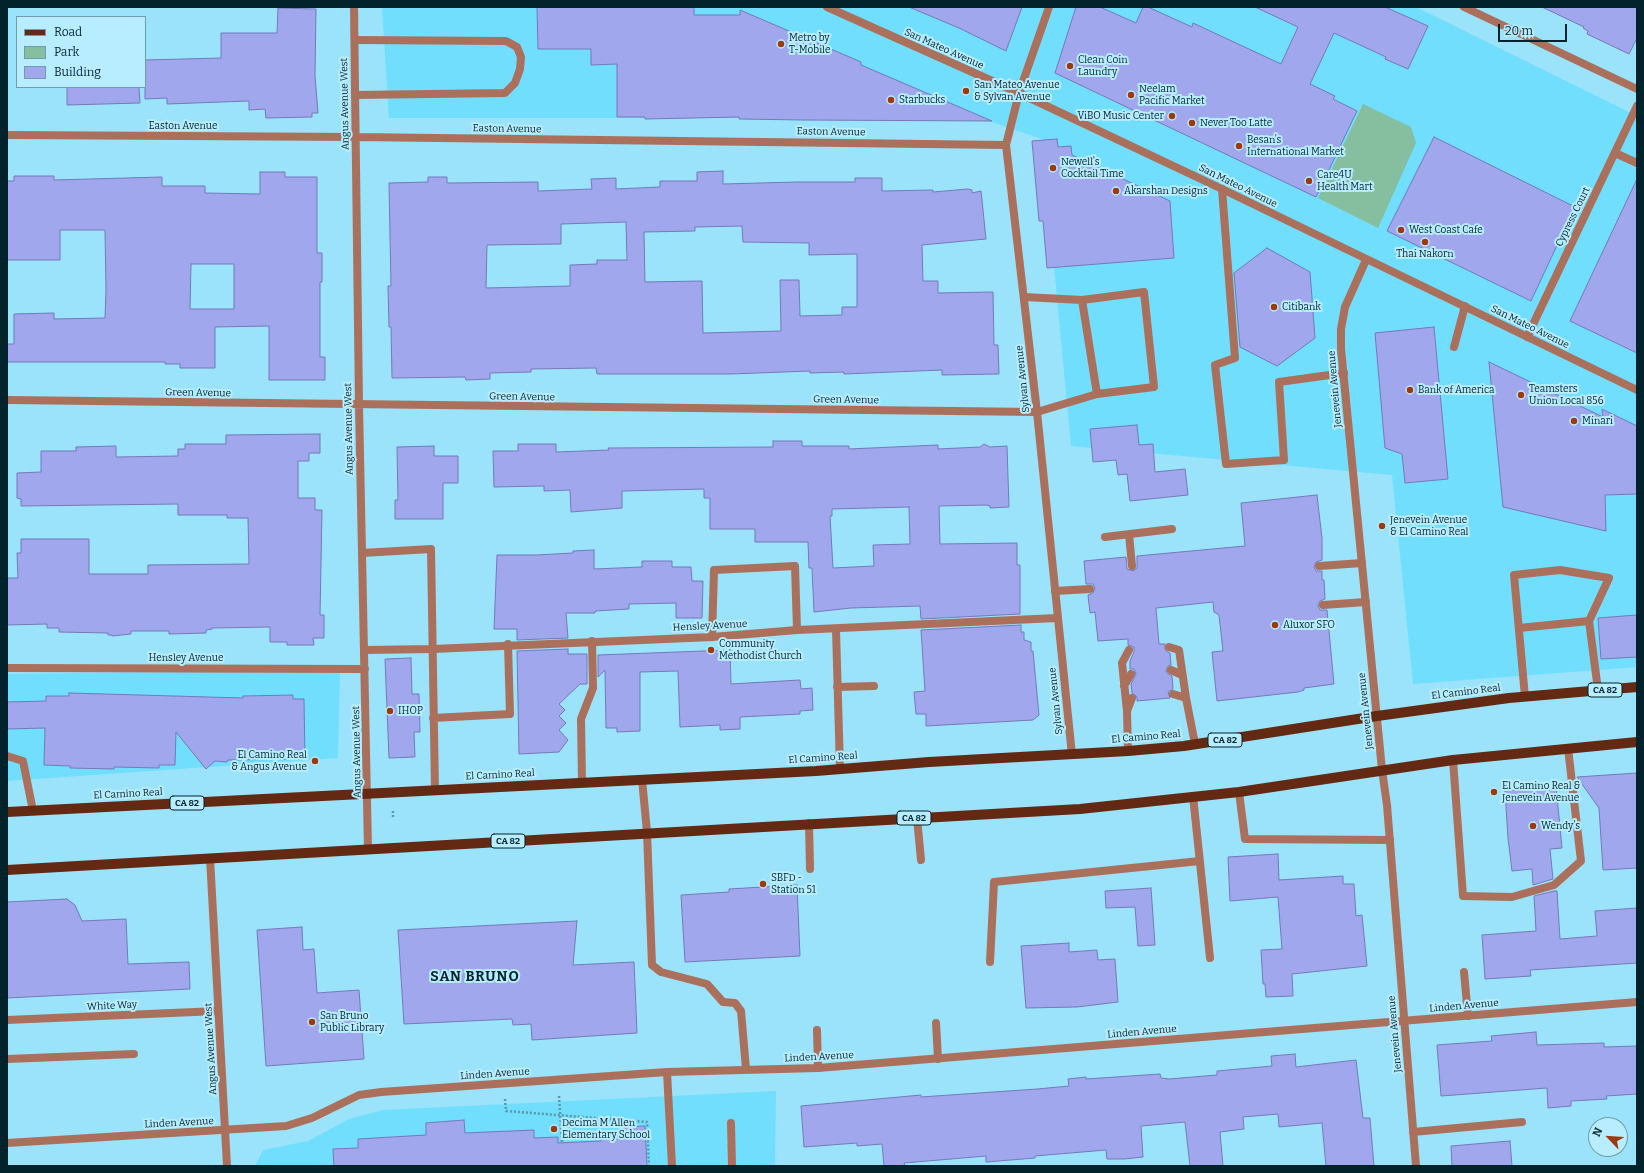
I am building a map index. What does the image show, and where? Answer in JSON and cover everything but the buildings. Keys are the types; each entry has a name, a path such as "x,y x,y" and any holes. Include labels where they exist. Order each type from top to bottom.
{"main road":[{"name":"El Camino Real","path":"7,812 840,769 930,762 1128,751 1195,744 1377,716 1525,697 1637,687"},
{"name":"CA 82","path":"7,870 368,850 647,832 1080,809 1239,792 1453,760 1637,742"}],"street":[{"name":"Angus Avenue West","path":"354,7 358,405 368,794 368,850"},
{"name":"San Mateo Avenue","path":"827,7 1019,93 1222,189 1637,390"},
{"name":"Sylvan Avenue","path":"1049,7 1019,93 1006,144 1037,412 1054,591 1072,755"},
{"path":"1464,7 1637,89"},
{"path":"355,40 506,41 517,47 521,57 520,68 515,83 505,93 355,95"},
{"name":"Cypress Court","path":"1527,337 1637,106"},
{"name":"Easton Avenue","path":"7,135 1006,144"},
{"path":"1615,153 1637,163"},
{"path":"1222,189 1235,358 1215,365 1226,464 1284,460 1279,382 1344,373"},
{"name":"Jenevein Avenue","path":"1366,260 1345,307 1341,329 1362,563 1390,840 1416,1166"},
{"name":"Green Avenue","path":"7,400 1037,412 1096,394 1154,387 1144,292 1082,300"},
{"path":"1024,296 1082,300 1096,394"},
{"path":"1454,347 1465,306"},
{"path":"1105,537 1172,530"},
{"path":"1129,534 1132,566"},
{"path":"362,553 430,548 435,790"},
{"path":"1319,566 1362,563"},
{"path":"712,637 714,570 795,566 797,630"},
{"path":"1525,697 1514,574 1560,570 1609,578 1589,621 1598,690"},
{"path":"1054,591 1090,589"},
{"path":"1323,605 1366,602"},
{"name":"Hensley Avenue","path":"364,650 433,649 592,640 712,637 797,630 836,630 1057,618"},
{"path":"1519,628 1589,621"},
{"path":"836,630 840,769"},
{"path":"582,783 581,719 593,688 592,640"},
{"path":"433,718 510,714 508,644"},
{"path":"1169,647 1179,650 1182,675 1195,744"},
{"path":"1128,751 1122,664 1129,650"},
{"name":"Hensley Avenue","path":"7,668 365,669"},
{"path":"1171,670 1182,675"},
{"path":"1124,686 1131,674"},
{"path":"837,687 874,686"},
{"path":"1173,694 1186,698"},
{"path":"1126,711 1132,698"},
{"path":"1453,760 1463,896 1512,897 1554,885 1581,861 1568,748"},
{"path":"7,756 23,761 34,811"},
{"path":"642,779 647,832 652,965 661,972 706,984 723,1002 735,1003 741,1011 746,1069"},
{"path":"1239,792 1245,839 1390,840"},
{"path":"1193,796 1210,958"},
{"path":"917,818 921,860"},
{"path":"809,823 810,868"},
{"name":"Angus Avenue West","path":"210,858 228,1166"},
{"path":"990,962 994,882 1200,861"},
{"path":"1464,972 1468,1016"},
{"name":"Linden Avenue","path":"7,1143 225,1131 286,1126 312,1118 359,1095 380,1092 667,1072 818,1068 1637,1002"},
{"name":"White Way","path":"7,1020 218,1011"},
{"path":"936,1023 938,1059"},
{"path":"817,1030 818,1068"},
{"path":"7,1059 134,1054"},
{"path":"667,1072 672,1166"},
{"path":"732,1122 732,1166"},
{"path":"1413,1132 1522,1122"}],"path":[{"path":"393,811 393,818"},
{"path":"559,1096 562,1143"},
{"path":"505,1099 506,1111 647,1122 649,1166"}],"shaded area":[{"path":"382,7 1416,7 1637,116 1637,667 1413,684 1392,475 1071,446 1042,139 980,118 389,118"},
{"path":"340,670 338,758 7,781 7,674"},
{"name":"Decima M Allen Elementary School","path":"776,1091 775,1166 255,1166 263,1150 308,1141 349,1119 383,1110"}],"green space":[{"path":"1363,104 1411,127 1416,143 1378,228 1318,198"}],"place":[{"name":"Metro by T-Mobile","path":"781,44"},
{"name":"Clean Coin Laundry","path":"1070,66"},
{"name":"San Mateo Avenue & Sylvan Avenue","path":"966,91"},
{"name":"Neelam Pacific Market","path":"1131,95"},
{"name":"Starbucks","path":"891,100"},
{"name":"ViBO Music Center","path":"1172,116"},
{"name":"Never Too Latte","path":"1192,123"},
{"name":"Besan’s International Market","path":"1239,146"},
{"name":"Newell's Cocktail Time","path":"1053,168"},
{"name":"Care4U Health Mart","path":"1309,181"},
{"name":"Akarshan Designs","path":"1116,191"},
{"name":"West Coast Cafe","path":"1401,230"},
{"name":"Thai Nakorn","path":"1425,242"},
{"name":"Citibank","path":"1274,307"},
{"name":"Bank of America","path":"1410,390"},
{"name":"Teamsters Union Local 856","path":"1521,395"},
{"name":"Minari","path":"1574,421"},
{"name":"Jenevein Avenue & El Camino Real","path":"1382,526"},
{"name":"Aluxor SFO","path":"1275,625"},
{"name":"Community Methodist Church","path":"711,650"},
{"name":"IHOP","path":"390,711"},
{"name":"El Camino Real & Angus Avenue","path":"315,761"},
{"name":"El Camino Real & Jenevein Avenue","path":"1494,792"},
{"name":"Wendy's","path":"1533,826"},
{"name":"SBFD - Station 51","path":"763,884"},
{"name":"San Bruno Public Library","path":"312,1022"},
{"name":"Decima M Allen Elementary School","path":"554,1129"}],"district":[{"name":"SAN BRUNO","path":"475,977"}]}
